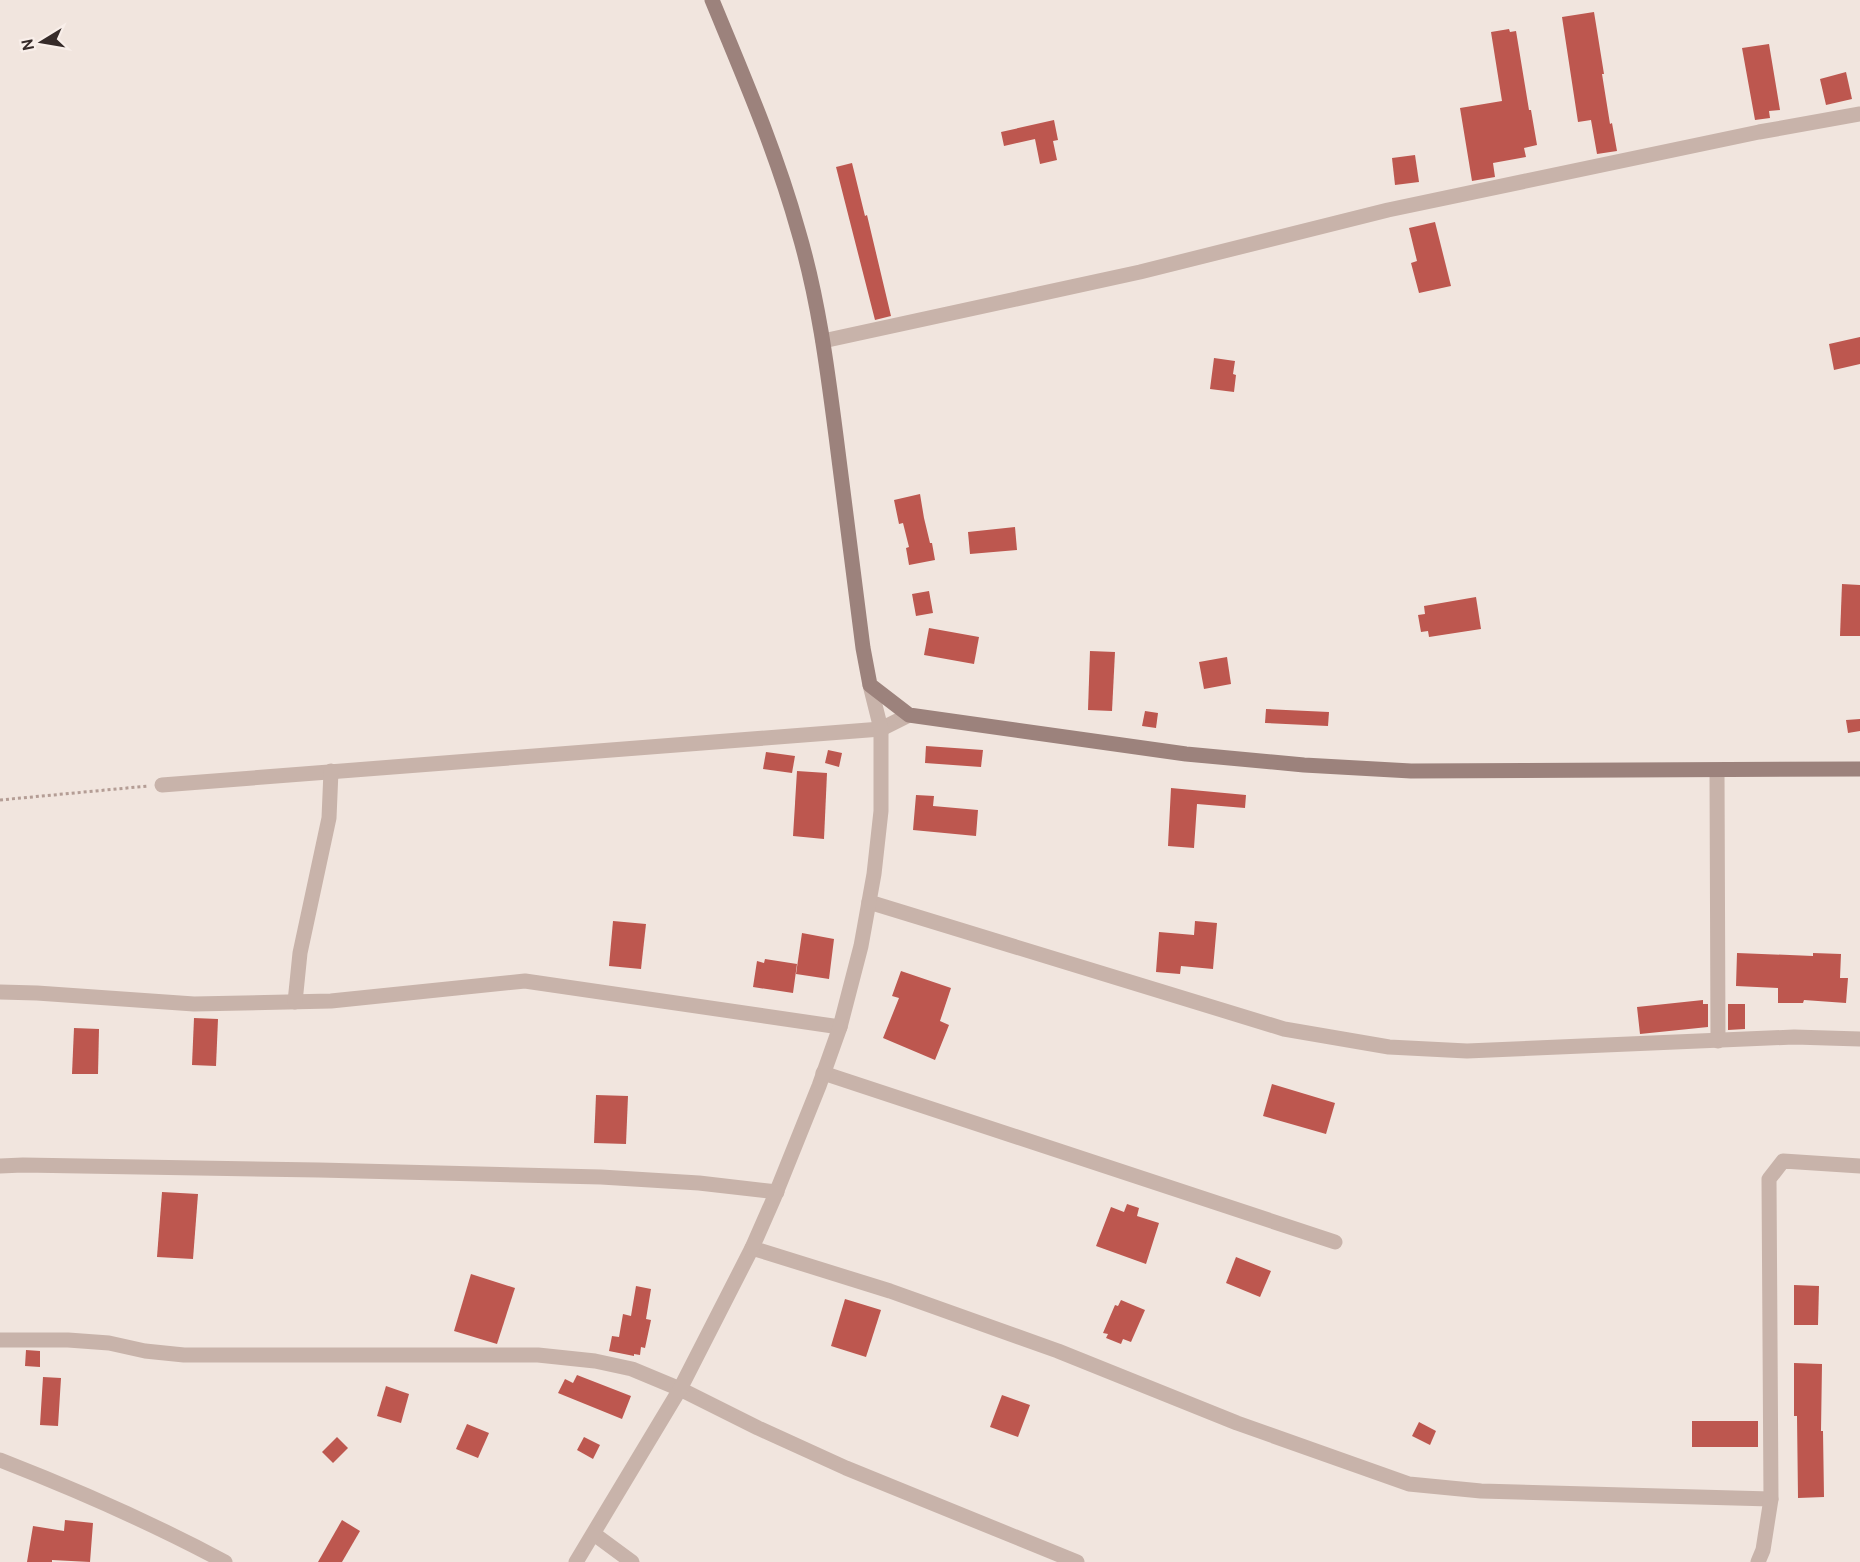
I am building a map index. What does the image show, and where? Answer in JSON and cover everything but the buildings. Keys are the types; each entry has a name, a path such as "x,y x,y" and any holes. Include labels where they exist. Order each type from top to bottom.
{"street":[{"path":"576,1562 680,1389 752,1248 777,1192 840,1027 861,946 874,874 881,811 881,729 863,648 823,341 813,287 798,229 764,132 712,0"},
{"path":"823,341 1140,272 1388,210 1759,132 1860,114"},
{"path":"870,686 909,715 1186,754 1304,765 1411,771 1860,770"},
{"path":"162,784 881,729 909,715"},
{"path":"295,1002 300,953 329,818 331,771"},
{"path":"1717,771 1718,1041"},
{"path":"869,902 1284,1029 1389,1047 1467,1051 1794,1037 1860,1039"},
{"path":"0,992 195,1004 295,1002 331,1001 525,981 840,1027"},
{"path":"823,1073 1335,1242"},
{"path":"1758,1562 1763,1550 1771,1499 1769,1179 1783,1161 1860,1166"},
{"path":"0,1166 295,1169 601,1177 699,1183 777,1192"},
{"path":"752,1248 890,1291 1058,1351 1238,1423 1409,1484 1481,1491 1771,1499"},
{"path":"0,1340 68,1340 109,1343 145,1351 184,1355 538,1355 595,1361 632,1369 680,1389 846,1468 1077,1562"},
{"path":"0,1460 83,1492 225,1562"},
{"path":"594,1534 632,1562"}],"path":[{"path":"0,800 162,784"}]}
